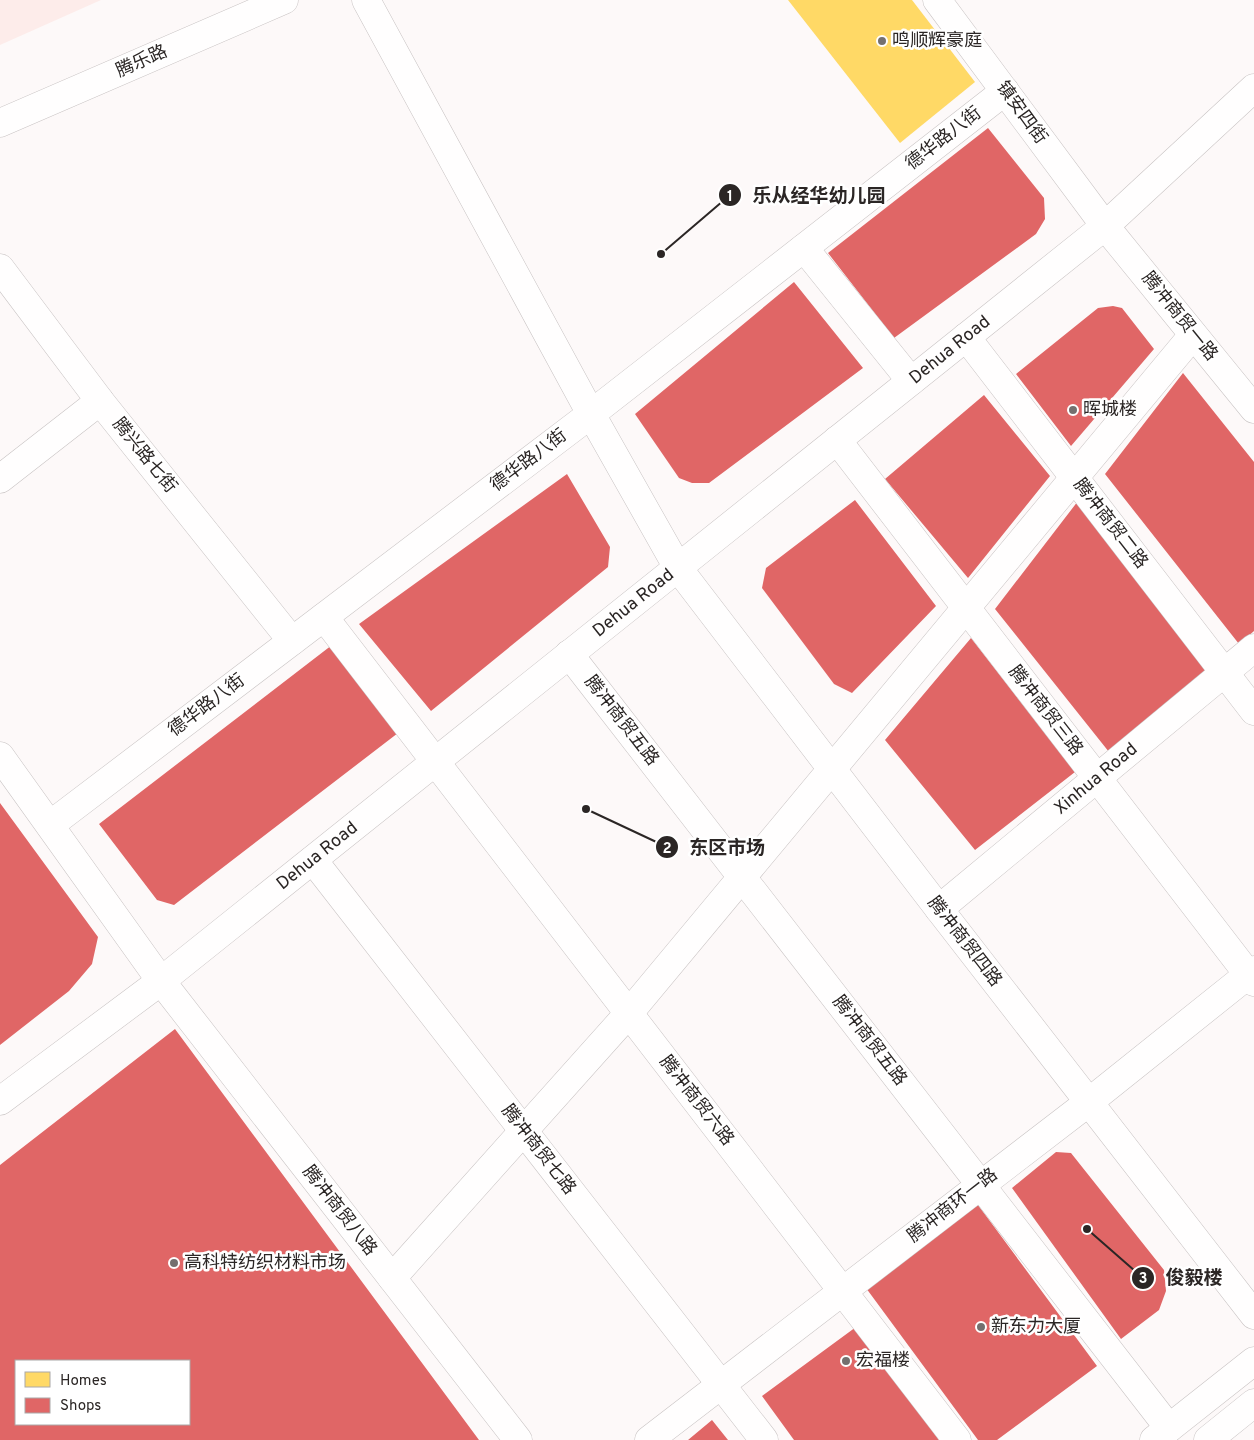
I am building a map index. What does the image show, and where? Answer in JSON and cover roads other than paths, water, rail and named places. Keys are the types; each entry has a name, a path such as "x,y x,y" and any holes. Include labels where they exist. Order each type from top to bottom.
{"street":[{"name":"腾乐路","path":"0,123 284,0"},
{"name":"腾冲商贸四路","path":"366,0 591,414 678,568 938,909 1254,1315"},
{"name":"镇安四街","path":"937,0 1104,226"},
{"name":"Dehua Road","path":"0,1101 161,981 1104,226 1254,88"},
{"name":"德华路八街","path":"50,825 591,414 1005,92"},
{"name":"腾冲商贸一路","path":"1104,226 1254,409"},
{"path":"804,248 912,380"},
{"name":"腾兴路七街","path":"0,268 100,401 292,641"},
{"path":"392,1278 629,1013 1193,335"},
{"name":"腾冲商贸二路","path":"966,337 1254,711"},
{"path":"0,479 100,401"},
{"name":"腾冲商贸三路","path":"837,440 1097,778 1252,975"},
{"name":"腾冲商贸六路","path":"324,617 957,1440"},
{"name":"Xinhua Road","path":"938,909 1254,648"},
{"name":"腾冲商贸五路","path":"570,654 980,1185 1161,1434"},
{"name":"腾冲商贸八路","path":"0,756 161,981 518,1440"},
{"name":"腾冲商贸七路","path":"312,860 764,1440"},
{"name":"腾冲商环一路","path":"649,1440 1252,975"},
{"path":"1161,1434 1254,1361"},
{"path":"1208,1440 1254,1404"}],"place":[{"name":"鸣顺辉豪庭","path":"882,41"},
{"name":"乐从经华幼儿园","path":"661,254"},
{"name":"晖城楼","path":"1073,410"},
{"name":"东区市场","path":"586,809"},
{"name":"俊毅楼","path":"1087,1229"},
{"name":"高科特纺织材料市场","path":"174,1263"},
{"name":"新东力大厦","path":"981,1327"},
{"name":"宏福楼","path":"846,1361"}]}
